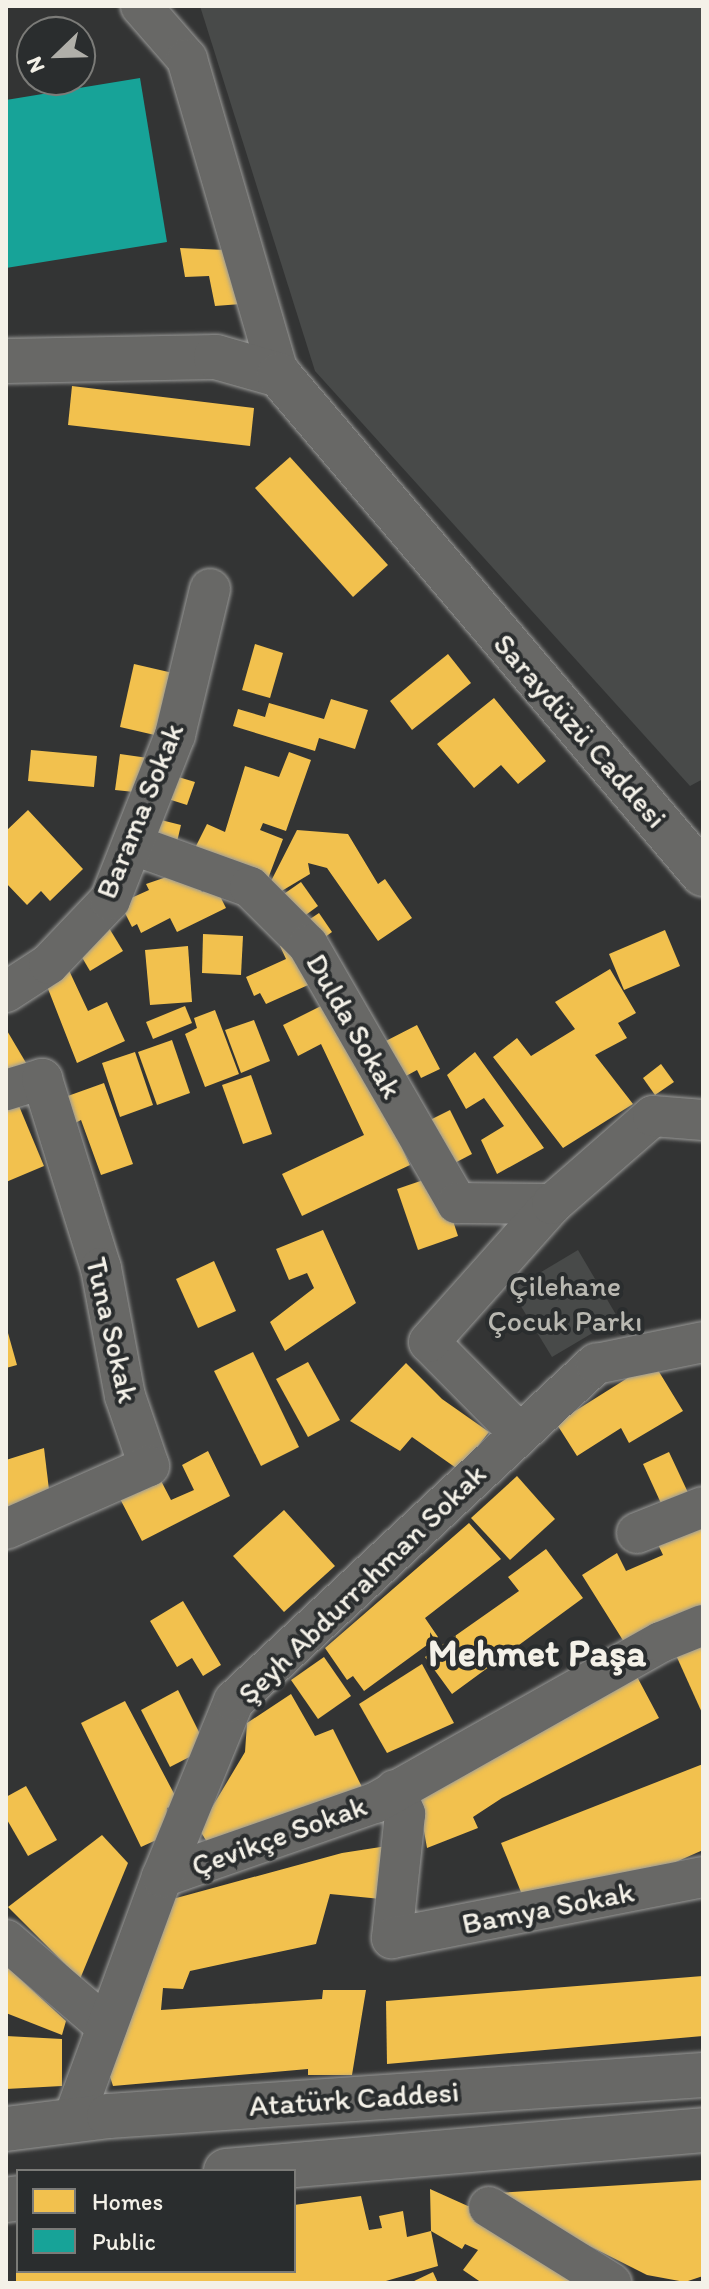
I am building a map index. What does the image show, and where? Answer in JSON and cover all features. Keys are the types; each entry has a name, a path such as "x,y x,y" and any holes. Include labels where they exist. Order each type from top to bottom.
{"main road":[{"path":"6,361 216,357 279,375"},
{"name":"Saraydüzü Caddesi","path":"279,375 703,874"},
{"name":"Atatürk Caddesi","path":"6,2129 73,2120 703,2075"},
{"name":"Atatürk Caddesi","path":"249,2169 703,2130"}],"street":[{"path":"141,6 187,59 279,375"},
{"name":"Barama Sokak","path":"6,992 49,964 110,900 175,735 210,589"},
{"name":"Dulda Sokak","path":"134,845 250,887 308,945 457,1203 552,1204"},
{"name":"Tuna Sokak","path":"6,1090 42,1079 101,1268 125,1396 149,1466 6,1529"},
{"path":"512,1441 429,1342 552,1204 653,1116 703,1120"},
{"name":"Şeyh Abdurrahman Sokak","path":"73,2120 162,1877 234,1701 596,1364 703,1342"},
{"path":"637,1533 703,1507"},
{"name":"Çevikçe Sokak","path":"162,1877 375,1803 661,1642 703,1625"},
{"name":"Çevikçe Sokak","path":"392,1938 405,1814 395,1790"},
{"name":"Bamya Sokak","path":"392,1938 703,1877"},
{"path":"6,1940 107,2027"},
{"path":"489,2207 611,2283"}],"green space":[{"path":"200,6 703,6 703,779 690,786 315,371"},
{"name":"Çilehane Çocuk Parkı","path":"578,1250 618,1318 552,1357 511,1290"}],"building: Homes":[{"path":"180,248 226,250 241,304 215,306 209,276 185,277"},
{"path":"72,386 254,408 250,446 68,425"},
{"path":"290,457 388,565 353,597 255,488"},
{"path":"255,644 283,653 270,698 242,690"},
{"path":"448,654 471,683 412,730 390,701"},
{"path":"134,664 173,673 159,736 120,727"},
{"path":"494,698 546,761 518,784 501,765 474,788 437,744"},
{"path":"331,699 368,710 355,749 319,738 315,751 233,726 238,709 265,717 269,703 324,719"},
{"path":"31,750 97,756 94,787 28,781"},
{"path":"289,752 311,760 286,831 263,823 260,830 283,839 266,884 192,854 207,824 225,832 245,766 279,777"},
{"path":"120,754 148,758 144,793 115,790"},
{"path":"175,776 195,782 187,805 168,799"},
{"path":"28,810 83,869 50,901 41,891 27,905 6,883 6,831"},
{"path":"161,820 181,825 176,846 156,841"},
{"path":"297,830 348,834 378,884 385,879 412,918 378,941 327,868 308,863 310,874 280,892 270,883"},
{"path":"190,869 202,892 215,886 226,908 177,932 170,918 141,933 137,924 132,927 120,903 149,890 146,884"},
{"path":"301,882 318,906 299,920 281,896"},
{"path":"319,913 332,932 314,945 301,925"},
{"path":"106,923 123,951 90,971 73,942"},
{"path":"665,930 680,966 624,990 609,954"},
{"path":"203,934 243,936 241,975 202,973"},
{"path":"297,938 317,981 266,1004 260,993 254,996 246,977 286,959 280,946"},
{"path":"188,946 192,1002 150,1005 145,950"},
{"path":"66,964 88,1011 107,1002 125,1041 77,1063 43,976"},
{"path":"610,969 636,1013 618,1023 627,1038 595,1055 633,1104 563,1148 493,1057 517,1038 531,1056 575,1029 555,1002"},
{"path":"333,1000 410,1165 302,1216 282,1174 364,1135 321,1044 298,1056 283,1025"},
{"path":"185,1006 192,1023 153,1039 146,1022"},
{"path":"215,1010 239,1074 205,1087 185,1034 197,1028 194,1018"},
{"path":"254,1020 270,1061 241,1073 225,1030"},
{"path":"417,1025 440,1069 421,1078 417,1070 395,1082 376,1046"},
{"path":"6,1029 32,1073 6,1074"},
{"path":"172,1040 190,1093 157,1105 138,1052"},
{"path":"135,1052 153,1105 120,1117 102,1063"},
{"path":"475,1052 544,1148 497,1174 481,1140 504,1126 484,1098 466,1109 447,1075"},
{"path":"661,1064 674,1082 655,1095 643,1078"},
{"path":"251,1075 272,1134 243,1144 222,1085"},
{"path":"104,1083 133,1164 101,1175 81,1120 75,1123 65,1097"},
{"path":"19,1106 44,1166 6,1182 6,1111"},
{"path":"450,1110 472,1154 445,1168 422,1124"},
{"path":"438,1175 458,1236 418,1250 397,1189"},
{"path":"323,1230 356,1303 285,1351 270,1322 314,1288 307,1273 289,1280 276,1249"},
{"path":"214,1261 236,1311 198,1328 176,1279"},
{"path":"6,1326 17,1365 6,1368"},
{"path":"253,1352 299,1447 261,1466 214,1371"},
{"path":"308,1362 340,1420 308,1437 276,1379"},
{"path":"653,1362 683,1411 629,1443 621,1428 577,1456 556,1423"},
{"path":"406,1363 442,1399 489,1432 459,1470 412,1437 400,1451 350,1421"},
{"path":"44,1448 50,1498 6,1517 6,1460"},
{"path":"208,1451 230,1496 142,1541 118,1495 158,1475 171,1500 194,1490 182,1465"},
{"path":"669,1452 691,1499 665,1512 643,1464"},
{"path":"517,1476 555,1519 510,1560 471,1518"},
{"path":"284,1510 335,1566 284,1612 233,1556"},
{"path":"469,1523 501,1559 425,1618 438,1637 364,1691 353,1676 347,1680 325,1648"},
{"path":"703,1524 703,1604 624,1642 582,1575 617,1553 626,1571 663,1555 654,1536"},
{"path":"546,1549 583,1598 452,1694 425,1657 519,1591 508,1577"},
{"path":"183,1601 221,1665 203,1676 192,1658 177,1667 150,1621"},
{"path":"703,1640 703,1715 675,1653"},
{"path":"324,1657 351,1696 318,1719 291,1680"},
{"path":"422,1664 454,1723 387,1753 359,1704"},
{"path":"634,1671 659,1718 502,1798 473,1817 478,1828 427,1848 416,1786"},
{"path":"178,1690 207,1748 170,1767 141,1710"},
{"path":"291,1694 315,1736 333,1729 363,1789 210,1847 199,1829 245,1752 247,1723"},
{"path":"125,1701 179,1803 167,1808 165,1836 141,1847 81,1723"},
{"path":"703,1764 703,1850 651,1873 523,1897 501,1843"},
{"path":"26,1786 57,1840 28,1856 6,1818 6,1797"},
{"path":"102,1835 128,1863 80,1979 8,1907"},
{"path":"387,1846 381,1899 330,1894 316,1944 190,1971 183,1989 163,1988 161,2010 322,1999 323,1990 366,1990 352,2075 308,2075 308,2069 113,2086 105,2061 169,1900 342,1853"},
{"path":"6,1966 66,2021 62,2035 6,2013"},
{"path":"703,1976 703,2036 387,2064 386,2001"},
{"path":"6,2036 62,2039 62,2086 6,2089"},
{"path":"703,2180 703,2276 685,2282 647,2275 496,2199 497,2193"},
{"path":"430,2189 499,2220 581,2283 482,2283 463,2270 478,2250 465,2244 462,2249 431,2231"},
{"path":"361,2196 369,2230 382,2228 379,2216 403,2211 407,2237 431,2231 438,2266 379,2283 16,2283 16,2273 296,2273 296,2205"},
{"path":"433,2272 438,2283 410,2283"}],"building: Public":[{"path":"140,78 167,242 6,268 6,100 30,96 96,96 96,85"}],"district":[{"name":"Mehmet Paşa","path":"537,1654"}]}
